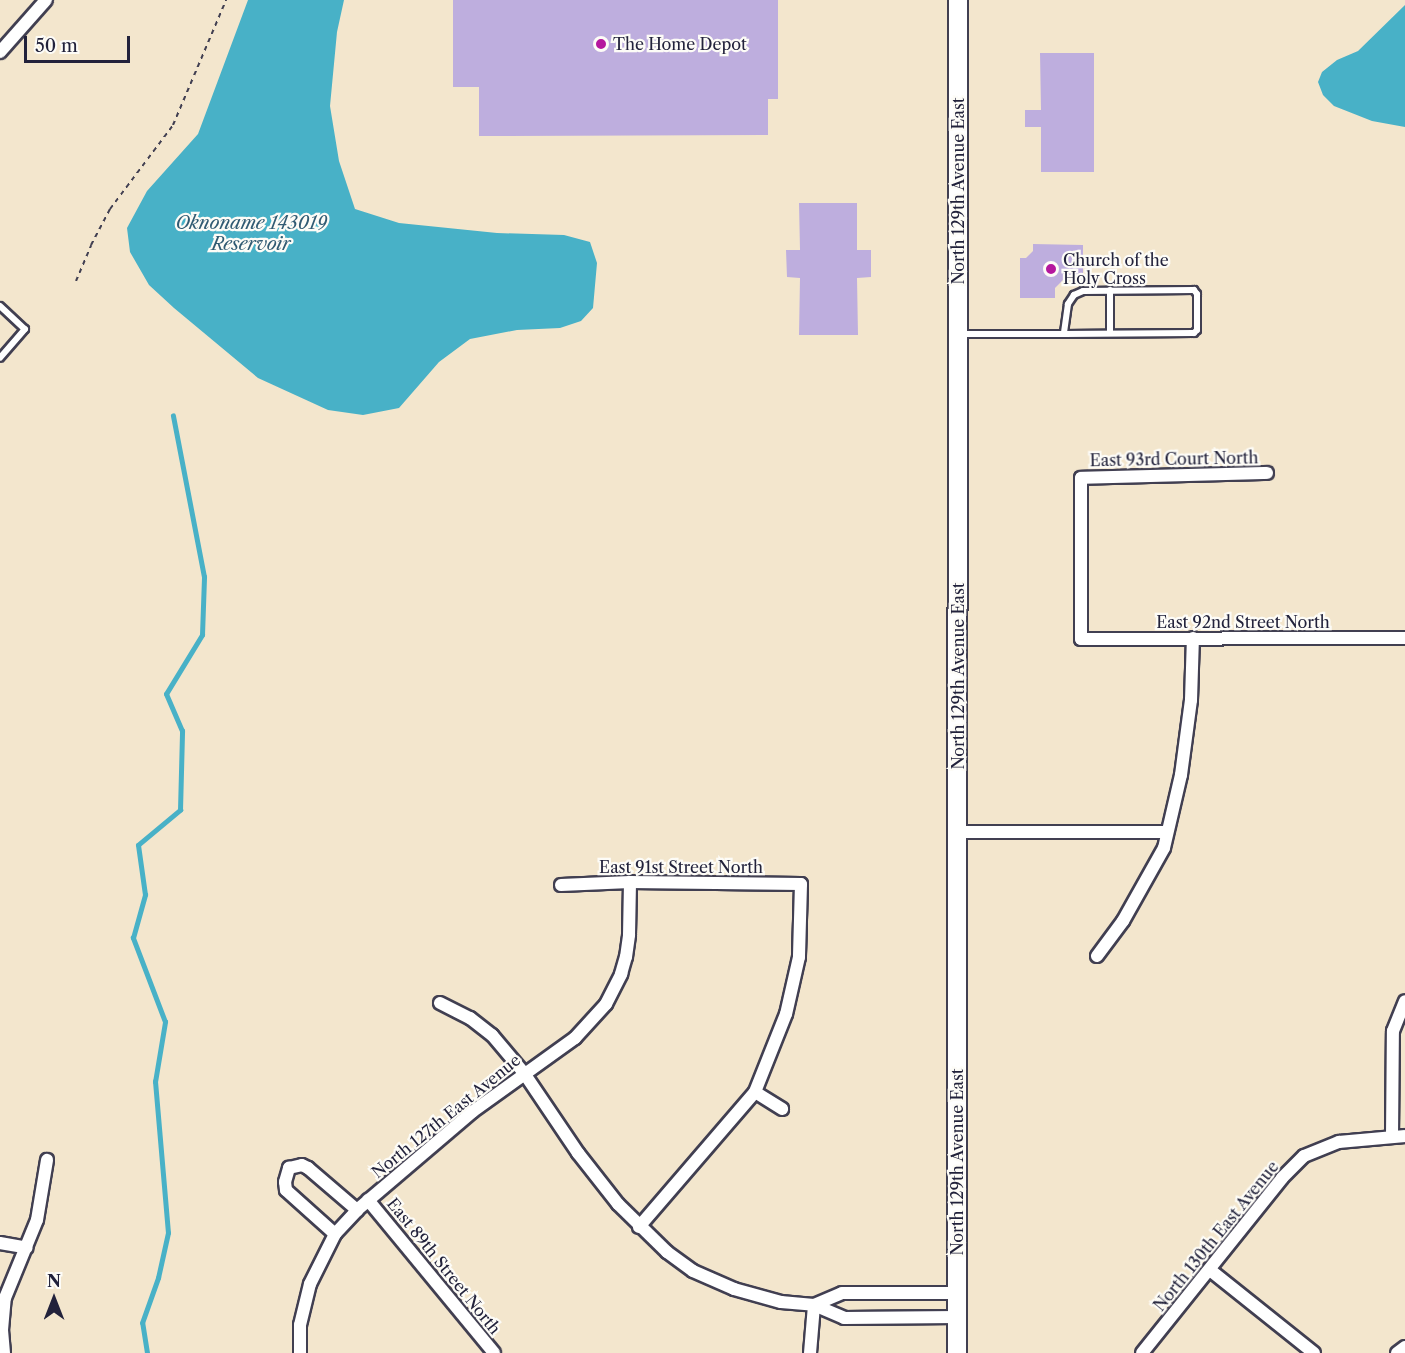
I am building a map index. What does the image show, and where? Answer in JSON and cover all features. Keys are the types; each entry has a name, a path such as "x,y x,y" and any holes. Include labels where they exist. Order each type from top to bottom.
{"main road":[{"name":"North 129th Avenue East","path":"957,1353 958,0"}],"street":[{"path":"0,52 46,0"},
{"name":"East 93rd Court North","path":"1081,639 1081,478 1267,473"},
{"name":"East 92nd Street North","path":"1081,639 1405,638"},
{"path":"1097,957 1154,871 1164,848 1181,775 1191,700 1193,639"},
{"path":"957,832 1167,832"},
{"name":"East 91st Street North","path":"561,885 630,882 801,884 799,957 786,1014 755,1092"},
{"name":"North 127th East Avenue","path":"300,1353 300,1325 310,1284 335,1234 368,1200 472,1112 575,1038 593,1020 614,989 623,965 629,935 630,882"},
{"path":"1399,1136 1393,1031 1405,1001"},
{"path":"440,1003 470,1018 492,1035 524,1073 578,1153 639,1227 693,1271 734,1289 782,1302 814,1305 844,1318 957,1317"},
{"path":"639,1227 755,1092 782,1109"},
{"name":"North 130th East Avenue","path":"1142,1353 1282,1178 1304,1156 1339,1142 1399,1136"},
{"path":"4,1353 2,1330 6,1298 27,1248 42,1203 47,1160"},
{"path":"335,1234 286,1190 285,1182 289,1168 302,1165 308,1168 357,1210"},
{"name":"East 89th Street North","path":"368,1200 494,1353"},
{"path":"0,1243 27,1248"},
{"path":"1210,1270 1314,1353"},
{"path":"814,1305 842,1293 957,1293"},
{"path":"810,1353 814,1305"},
{"path":"1397,1353 1405,1347"}],"lane":[{"path":"1110,290 1110,333"},
{"path":"958,334 1064,334 1194,333 1197,330 1199,306 1197,294 1194,290 1083,291 1074,295 1065,314 1064,334"},
{"path":"0,306 25,328 0,358"}],"path":[{"path":"76,281 91,245 110,209 173,125 226,0"}],"water":[{"name":"Oknoname 143019 Reservoir","path":"248,0 344,0 337,32 330,106 339,161 355,209 399,223 497,233 564,235 590,242 597,263 593,308 581,321 560,328 517,330 470,339 439,362 399,408 363,415 328,410 258,378 149,285 130,252 127,228 147,191 198,134"},
{"path":"1405,5 1405,127 1372,121 1334,106 1323,95 1318,82 1322,72 1337,60 1358,51"}],"building":[{"name":"The Home Depot","path":"453,0 778,0 778,99 768,99 768,135 479,136 479,87 453,87"},
{"path":"1040,53 1094,53 1094,172 1041,172 1041,127 1025,127 1025,110 1041,110"},
{"path":"799,203 857,203 857,250 871,250 871,277 857,278 858,335 799,335 800,278 787,277 786,250 800,250"},
{"name":"Church of the Holy Cross","path":"1033,244 1083,245 1083,280 1063,280 1055,288 1055,298 1020,298 1020,258 1026,258 1033,251"}],"waterway":[{"path":"147,1353 142,1323 158,1278 168,1233 155,1082 165,1022 133,938 145,895 138,845 180,810 182,731 166,694 202,635 204,577 173,416"}],"place":[{"name":"The Home Depot","path":"601,44"},
{"name":"Church of the Holy Cross","path":"1051,269"}]}
